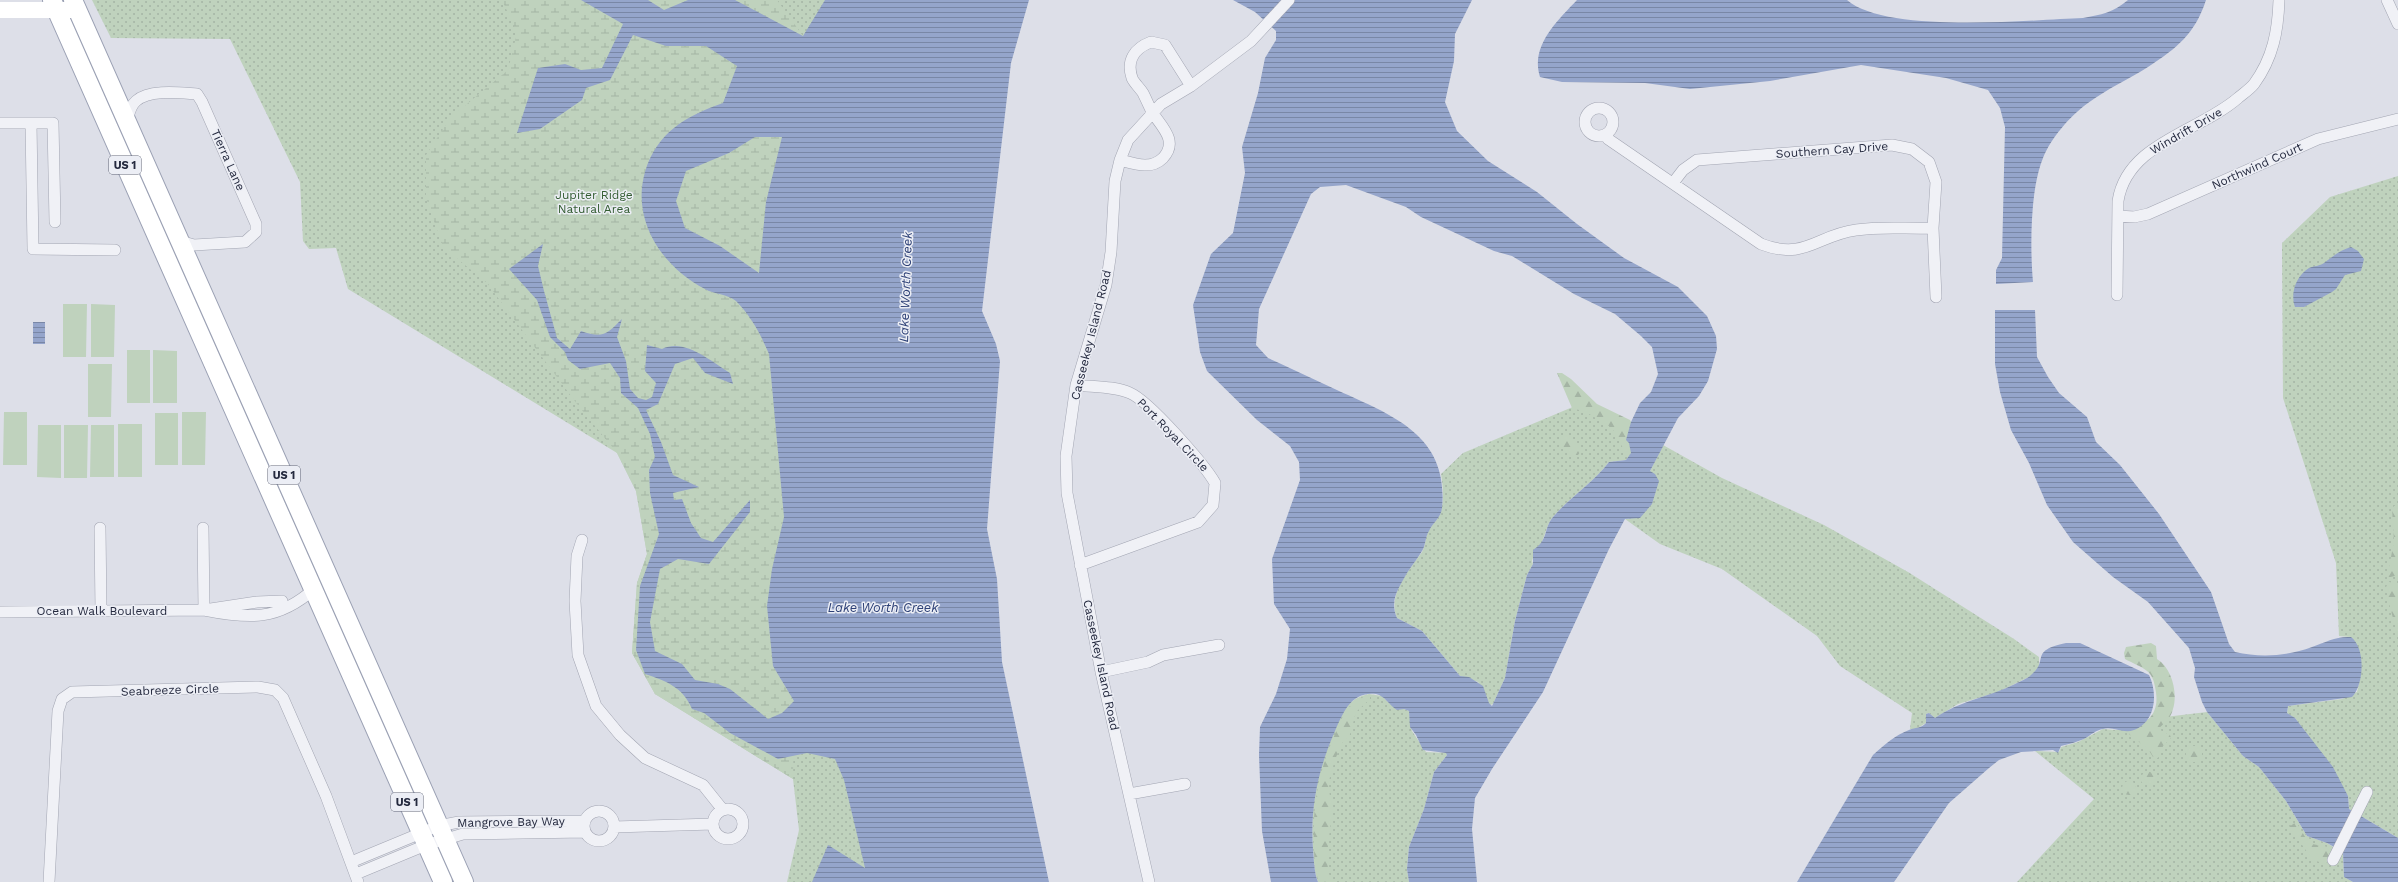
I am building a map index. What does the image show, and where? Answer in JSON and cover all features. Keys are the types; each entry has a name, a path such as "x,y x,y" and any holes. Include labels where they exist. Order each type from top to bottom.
{"main road":[{"name":"US 1","path":"54,5 443,882"},
{"name":"US 1","path":"75,5 464,882"}],"street":[{"name":"Casseekey Island Road","path":"1149,882 1101,672 1067,493 1066,456 1076,385 1106,285 1111,252 1116,181 1120,160 1128,140 1161,104 1191,86 1251,40 1289,0"},
{"name":"Windrift Drive","path":"2117,295 2120,187 2130,169 2147,153 2230,105 2254,85 2269,60 2277,33 2279,0"},
{"path":"2387,0 2398,24"},
{"path":"0,10 54,5 75,5"},
{"path":"1120,160 1145,166 1157,163 1165,155 1170,142 1164,127 1153,113 1132,78 1130,64 1134,52 1141,46 1151,42 1165,45 1191,86"},
{"name":"Tierra Lane","path":"127,121 135,102 147,95 197,94 202,102 256,224 256,232 245,242 194,245 180,241"},
{"name":"Northwind Court","path":"2118,216 2134,217 2148,214 2318,139 2398,119"},
{"path":"0,123 53,123 55,222"},
{"path":"31,123 33,249 115,250"},
{"path":"1605,135 1608,139 1761,244 1778,250 1792,251 1855,230 1933,228"},
{"name":"Southern Cay Drive","path":"1673,183 1683,170 1697,160 1892,145 1912,149 1929,162 1936,182 1933,228 1936,297"},
{"name":"Port Royal Circle","path":"1076,385 1130,392 1144,401 1202,463 1215,483 1213,505 1198,522 1080,565"},
{"path":"100,528 101,611"},
{"path":"203,528 204,610"},
{"path":"582,540 577,556 575,601 578,655 596,706 620,735 645,758 703,785 723,810 734,811 740,816 742,825 740,833 732,838 722,837 714,830 713,824 715,817 723,810"},
{"name":"Ocean Walk Boulevard","path":"254,614 282,601 332,583"},
{"name":"Ocean Walk Boulevard","path":"204,610 230,616 254,614 263,615 280,611 298,603 314,589"},
{"name":"Ocean Walk Boulevard","path":"0,612 204,610 257,602 282,601"},
{"path":"1101,672 1148,662 1163,655 1219,645"},
{"name":"Seabreeze Circle","path":"49,882 58,710 62,699 72,692 258,687 275,690 283,698 326,796 357,878 423,839"},
{"path":"1129,794 1185,784"},
{"path":"2333,860 2365,796"},
{"path":"601,811 612,818 614,827 610,835 604,840 593,839 585,826 592,813 601,811"},
{"name":"Mangrove Bay Way","path":"441,832 459,822 585,826"},
{"path":"614,827 713,824"},
{"name":"Seabreeze Circle","path":"351,862 376,851 423,839 441,832"},
{"path":"376,851 382,863"}],"green space":[{"name":"Jupiter Ridge Natural Area","path":"92,0 856,0 850,773 877,882 787,882 799,830 793,779 655,694 632,653 637,583 647,554 636,491 617,453 348,289 336,248 309,249 303,241 300,182 230,39 111,38"},
{"path":"502,0 777,0 803,36 723,103 695,113 642,209 652,240 666,258 705,290 735,300 759,330 769,354 784,517 772,569 767,606 773,666 794,701 793,779 655,694 632,653 637,583 647,554 636,491 617,453 577,404 487,283 443,247 426,198 426,155 450,118 508,70 517,33"},
{"path":"755,137 782,137 766,203 759,274 720,246 685,228 676,201 686,171 729,153"},
{"path":"2398,176 2398,838 2349,809 2348,796 2295,718 2287,714 2288,706 2342,699 2357,692 2361,663 2358,649 2351,637 2339,636 2336,563 2283,398 2282,243 2330,197"},
{"path":"63,304 87,304 86,357 63,357"},
{"path":"91,304 115,305 114,357 91,357"},
{"path":"127,350 150,350 150,403 127,403"},
{"path":"153,350 177,351 177,403 153,403"},
{"path":"88,364 112,364 111,417 88,417"},
{"path":"1557,373 1562,373 1571,379 1597,404 1630,420 1637,433 1631,456 1624,450 1612,428 1586,412 1572,408"},
{"path":"1575,406 1609,418 1632,453 1626,460 1609,462 1596,477 1567,503 1551,520 1539,548 1536,548 1532,561 1533,564 1527,575 1515,621 1505,678 1493,704 1490,705 1478,682 1460,676 1422,631 1397,618 1395,601 1397,592 1406,575 1422,552 1428,531 1440,514 1443,497 1441,474 1463,453"},
{"path":"4,412 27,412 27,465 3,465"},
{"path":"182,412 206,412 205,465 182,465"},
{"path":"155,413 178,413 178,465 155,465"},
{"path":"118,424 142,424 142,477 118,477"},
{"path":"38,425 61,425 61,478 37,477"},
{"path":"64,425 88,425 87,478 64,478"},
{"path":"91,425 114,425 114,477 90,477"},
{"path":"1567,436 1581,447 1581,451 1578,455 1572,455 1559,446 1561,439"},
{"path":"1663,445 1722,478 1824,525 1908,572 2014,639 2039,657 2039,667 2031,676 1998,692 1958,704 1935,718 1929,713 1926,714 1926,723 1916,729 1910,729 1912,713 1840,666 1817,636 1722,569 1660,544 1625,519 1633,517 1637,518 1650,471"},
{"path":"2398,503 2398,575 2387,578 2394,541 2392,508"},
{"path":"2389,582 2398,584 2398,633 2386,591 2386,587"},
{"path":"2151,643 2156,646 2157,659 2167,668 2172,681 2175,696 2171,715 2158,729 2170,735 2171,738 2162,747 2158,758 2153,757 2148,749 2129,734 2147,721 2151,716 2156,704 2156,696 2154,683 2150,674 2125,659 2124,653 2126,647"},
{"path":"1369,694 1382,696 1389,703 1409,711 1412,731 1426,752 1447,753 1447,755 1434,772 1424,809 1409,847 1407,869 1409,882 1318,882 1314,866 1312,833 1316,789 1323,760 1337,725 1346,708 1355,699"},
{"path":"1370,696 1370,699 1356,712 1349,738 1344,740 1332,771 1329,791 1332,817 1327,857 1328,867 1333,882 1319,882 1314,855 1314,817 1321,775 1329,748 1344,715 1357,700"},
{"path":"2207,712 2243,756 2259,767 2286,801 2307,836 2327,843 2343,853 2344,877 2353,882 2017,882 2094,799 2035,751 2059,752 2061,747 2078,742 2103,729 2116,730 2140,727 2148,719"},
{"path":"2194,746 2201,751 2202,754 2197,761 2194,762 2187,757 2186,754 2191,747"},
{"path":"2146,771 2157,774 2152,782 2143,784 2139,778"},
{"path":"2126,781 2132,781 2136,785 2136,791 2132,795 2126,795 2122,791 2122,785"},
{"path":"2296,822 2307,840 2312,844 2333,848 2326,864 2313,860 2289,827"}],"water":[{"name":"Lake Worth Creek","path":"581,0 648,0 664,10 688,0 735,0 803,36 825,0 1029,0 1011,63 982,311 996,344 1000,361 987,529 997,579 1002,662 1049,882 812,882 828,845 865,868 844,780 835,759 807,753 778,759 730,733 704,713 692,709 684,695 667,682 645,674 636,650 640,586 659,534 650,493 649,470 655,457 650,434 638,408 621,393 620,378 610,363 580,369 568,360 565,352 550,337 537,300 509,269 543,244 538,266 557,338 570,349 581,331 595,335 604,334 622,319 617,337 626,361 630,389 638,398 646,400 652,397 656,383 645,371 647,345 662,349 671,346 680,346 697,352 730,373 733,384 705,373 693,358 675,364 658,404 646,410 661,442 673,475 699,487 673,493 674,500 682,499 691,523 701,538 713,542 750,500 750,512 709,564 678,559 660,569 650,622 655,651 682,664 695,680 718,684 730,689 768,719 782,713 794,701 773,666 767,606 772,569 784,517 769,354 755,326 736,301 729,297 708,291 690,280 663,255 646,224 642,207 642,190 645,172 650,158 657,146 665,136 685,120 723,103 737,66 706,46 666,46 633,35 610,80 586,88 582,100 540,129 517,133 538,68 565,64 581,70 602,68 623,24","holes":["755,137 782,137 766,202 759,273 720,246 685,228 676,201 686,171 729,153"]},
{"path":"1233,0 1472,0 1455,34 1454,61 1445,102 1457,131 1488,161 1537,192 1577,224 1624,258 1678,287 1707,316 1716,336 1717,349 1708,381 1699,396 1678,418 1650,471 1655,474 1659,481 1652,504 1640,518 1625,519 1609,549 1543,692 1492,769 1475,798 1472,829 1477,882 1409,882 1407,869 1409,847 1424,809 1434,772 1447,755 1446,753 1423,750 1416,735 1410,727 1409,711 1404,709 1397,710 1379,695 1367,694 1360,696 1349,705 1338,724 1324,760 1316,789 1312,833 1314,866 1318,882 1271,882 1262,831 1259,755 1260,727 1276,694 1287,659 1290,629 1274,604 1272,559 1300,480 1299,462 1290,446 1257,420 1207,371 1200,352 1193,305 1211,254 1233,233 1245,173 1242,147 1258,93 1265,58 1276,40 1276,31 1255,12","holes":["1346,185 1406,207 1421,217 1494,251 1512,256 1574,294 1615,314 1652,347 1658,374 1651,392 1640,403 1631,422 1626,440 1629,443 1631,453 1626,460 1609,462 1596,477 1560,510 1550,521 1544,538 1533,550 1533,564 1527,575 1515,621 1505,678 1492,706 1489,703 1483,686 1469,677 1460,676 1422,631 1397,618 1395,612 1394,605 1398,589 1423,549 1428,533 1440,515 1442,508 1442,483 1437,463 1427,446 1414,432 1398,420 1268,358 1256,345 1259,309 1311,194 1320,187"]},
{"path":"1577,0 1847,0 1866,11 1893,17 1925,21 1995,22 2083,18 2096,16 2118,7 2128,0 2206,0 2202,12 2184,39 2168,53 2148,67 2103,93 2081,108 2056,135 2046,150 2043,158 2033,202 2031,253 2033,282 1996,284 1996,270 2002,258 2005,127 2000,108 1988,90 1946,78 1861,65 1770,81 1690,89 1645,83 1562,82 1540,77 1538,66 1542,45 1554,25"},
{"path":"2351,247 2358,251 2364,259 2361,271 2345,275 2336,289 2332,292 2304,307 2295,307 2293,296 2295,285 2304,271 2322,264 2340,252"},
{"path":"1995,310 2035,310 2037,357 2048,377 2059,393 2087,417 2096,442 2120,465 2159,514 2211,592 2229,644 2235,652 2255,655 2284,654 2303,650 2341,637 2351,637 2356,642 2359,649 2362,667 2359,684 2352,697 2288,706 2287,713 2295,718 2333,767 2348,796 2349,809 2398,838 2398,882 2353,882 2344,877 2343,852 2327,843 2307,836 2286,801 2259,767 2243,756 2207,712 2202,702 2194,677 2195,668 2189,648 2148,602 2113,577 2073,542 2047,505 2029,463 2011,430 2000,392 1995,364"},
{"path":"33,322 45,322 45,344 33,344"},
{"path":"2066,643 2080,643 2149,675 2154,690 2154,698 2151,714 2147,721 2141,726 2130,731 2122,731 2111,728 2100,730 2084,739 2061,746 2058,753 2053,750 2021,752 1999,760 1949,803 1894,882 1797,882 1873,755 1899,735 1924,725 1926,723 1926,714 1929,713 1935,718 1954,707 2028,678 2036,670 2041,656 2047,649"}]}
